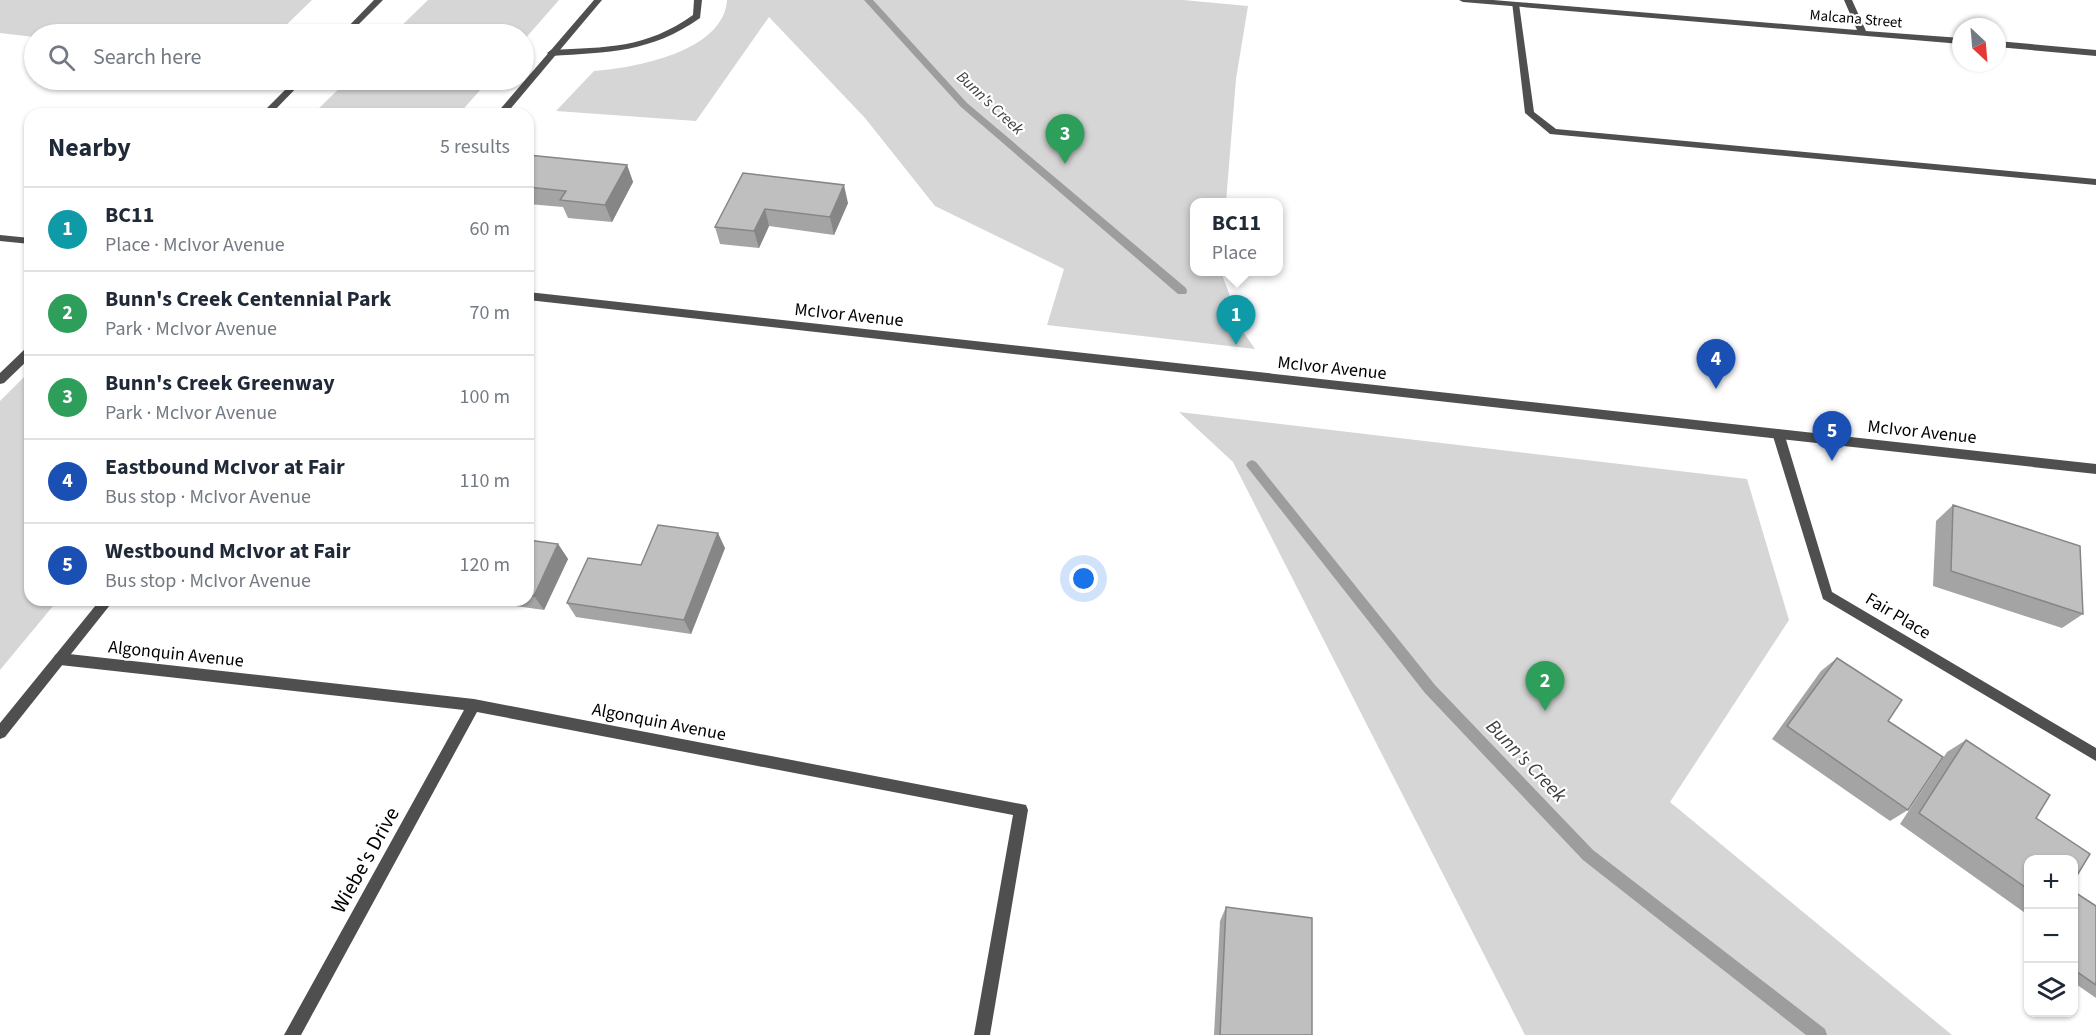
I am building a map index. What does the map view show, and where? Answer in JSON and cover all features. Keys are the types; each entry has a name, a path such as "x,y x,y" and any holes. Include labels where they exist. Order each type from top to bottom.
{"street":[{"path":"355,24 379,0"},
{"path":"534,73 598,0"},
{"path":"550,53 627,48 660,40 697,16 698,0"},
{"name":"Malcana Street","path":"1463,0 1952,40"},
{"path":"1848,0 1863,33"},
{"path":"1515,4 1530,113 1553,132 2096,182"},
{"path":"2006,45 2096,53"},
{"path":"272,108 290,90"},
{"path":"506,108 520,90"},
{"path":"0,238 24,240"},
{"name":"McIvor Avenue","path":"534,297 2096,469"},
{"path":"0,380 24,357"},
{"name":"Fair Place","path":"1778,433 1827,595 2096,755"},
{"path":"0,733 103,606"},
{"name":"Algonquin Avenue","path":"60,659 474,705 1021,810 982,1035"},
{"name":"Wiebe's Drive","path":"292,1035 474,705"}],"shaded area":[{"path":"0,0 312,0 287,24 24,24 24,36 0,33"},
{"path":"428,0 559,0 534,29 534,24 403,24"},
{"path":"727,0 1183,0 1248,6 1236,79 1226,198 1190,198 1190,276 1223,276 1244,333 1255,349 1047,325 1064,269 935,206 865,118 769,17 696,121 556,111 594,71 631,66 674,54 694,45 711,33 722,18"},
{"path":"338,90 480,90 464,108 319,108"},
{"path":"24,377 24,606 53,606 0,670 0,401"},
{"path":"1179,412 1747,479 1789,620 1670,802 1952,1035 1525,1035 1233,462"}],"building":[{"path":"534,156 627,165 605,205 560,200 566,191 534,188"},
{"path":"743,173 844,185 830,217 765,209 754,231 715,227"},
{"path":"1953,505 2080,546 2083,614 1951,571"},
{"path":"658,525 718,533 684,620 567,603 588,558 641,565"},
{"path":"534,541 558,544 534,596"},
{"path":"1837,658 1902,700 1888,721 1943,757 1908,810 1787,726"},
{"path":"1966,740 2050,795 2036,818 2090,854 2078,874 2078,855 2024,855 2024,886 1919,813"},
{"path":"2078,894 2096,906 2096,985 2078,972"},
{"path":"1226,907 1312,918 1312,1035 1220,1035"}],"waterway":[{"name":"Bunn's Creek","path":"868,0 964,105 1182,291"},
{"name":"Bunn's Creek","path":"1252,465 1430,689 1588,855 1819,1035"}],"place":[{"name":"Bunn's Creek Greenway","path":"1065,164"},
{"name":"BC11","path":"1236,345"},
{"name":"Eastbound McIvor at Fair","path":"1716,389"},
{"name":"Westbound McIvor at Fair","path":"1832,461"},
{"name":"Bunn's Creek Centennial Park","path":"1545,711"}]}
